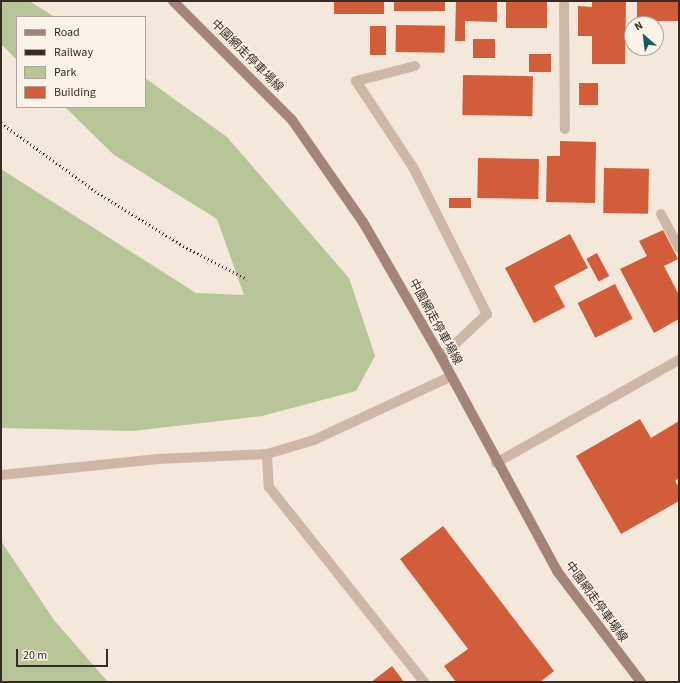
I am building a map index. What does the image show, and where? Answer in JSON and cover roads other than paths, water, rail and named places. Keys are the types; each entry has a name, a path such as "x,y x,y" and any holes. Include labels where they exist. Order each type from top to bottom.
{"main road":[{"name":"中園網走停車場線","path":"173,1 292,120 363,222 441,357 450,377 496,463 557,571 641,682"}],"street":[{"path":"564,1 565,129"},
{"path":"415,66 356,81 413,167 487,314 441,357"},
{"path":"661,214 679,248"},
{"path":"496,463 679,360"},
{"path":"1,475 158,459 267,454 314,440 450,377"},
{"path":"267,454 269,487 424,682"}],"railway":[{"path":"1,123 98,193 183,246 247,279"}]}
